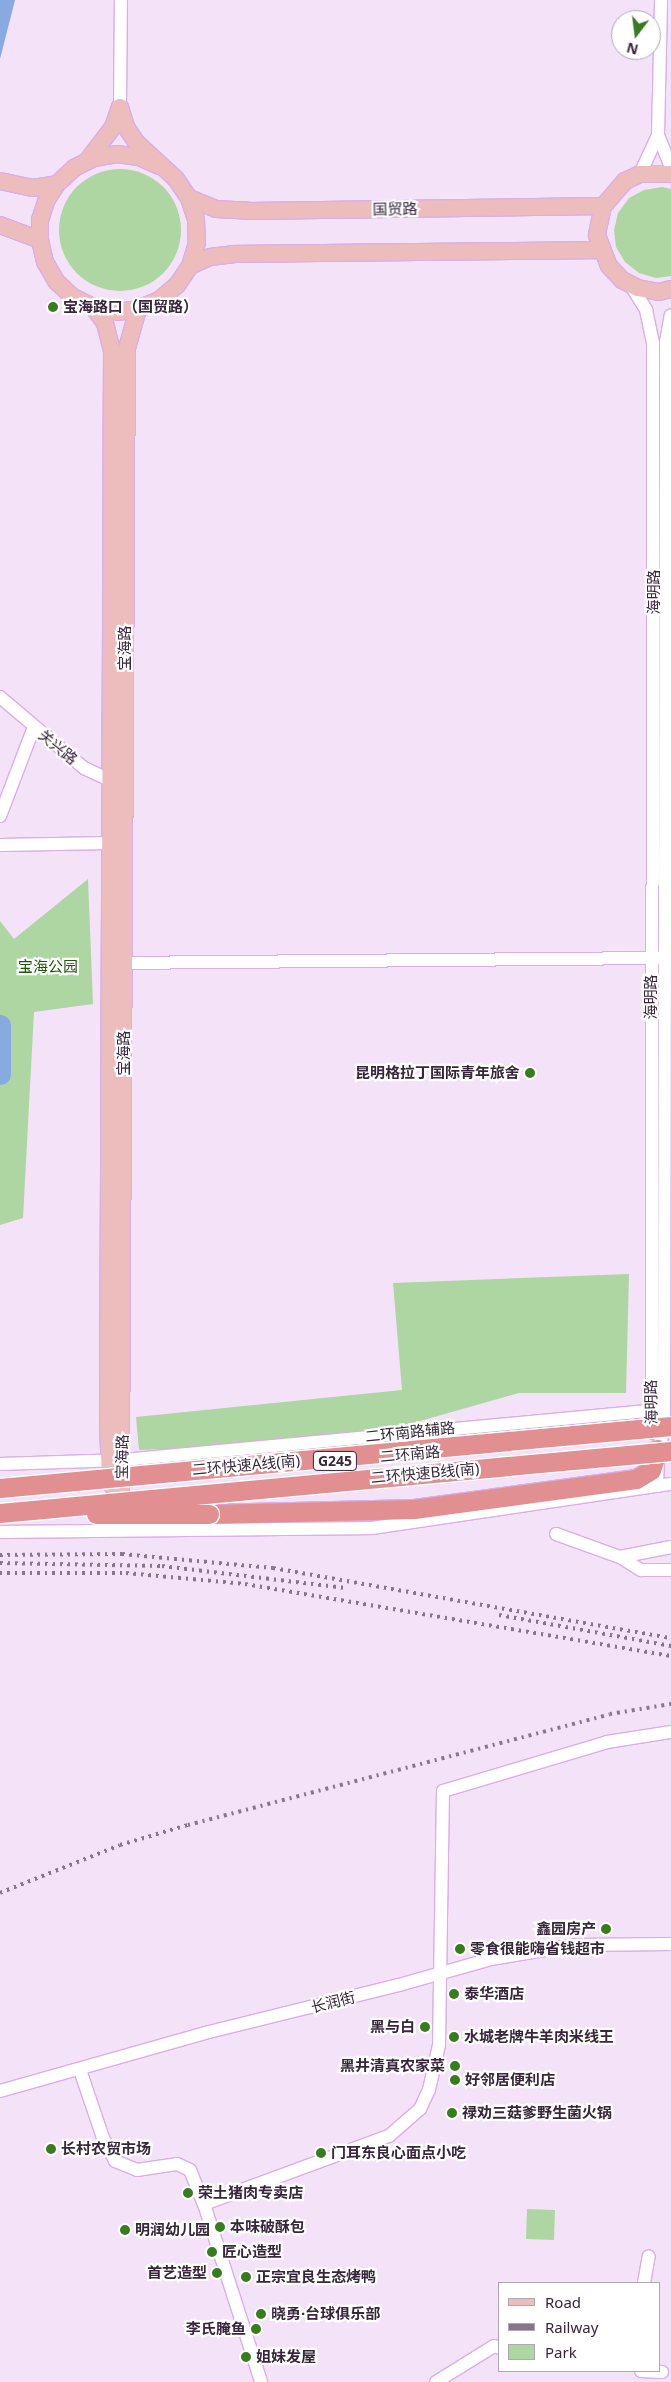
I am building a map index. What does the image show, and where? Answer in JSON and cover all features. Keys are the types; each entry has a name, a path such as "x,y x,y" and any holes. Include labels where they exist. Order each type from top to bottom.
{"highway":[{"path":"0,1512 182,1515 390,1511 630,1480 651,1470 664,1430"},
{"name":"二环快速A线(南)","path":"0,1488 664,1430"},
{"name":"二环快速B线(南)","path":"0,1512 664,1430"},
{"path":"0,1478 69,1483 116,1481"}],"main road":[{"path":"87,161 112,127 120,107"},
{"path":"120,107 126,127 136,142 159,166 176,180 189,198 196,220 197,236 190,266 177,286 165,295 138,309 119,312 93,307 73,297 56,281 45,262 40,240 40,220 46,201 57,184 74,168 87,161 118,154 139,157 159,166"},
{"path":"671,174 640,174 612,192 603,206 598,220 600,250 609,266 630,284 659,292 671,289"},
{"path":"0,182 33,188 57,184"},
{"path":"0,190 0,198"},
{"name":"国贸路","path":"189,198 216,209 248,211 603,206"},
{"path":"0,225 40,240"},
{"path":"190,266 210,257 235,254 600,250"},
{"name":"宝海路","path":"93,307 105,323 112,352 118,963 116,1481 119,1498"},
{"name":"宝海路","path":"118,963 110,843 117,784 127,348 138,309"},
{"name":"二环南路","path":"0,1492 664,1430"},
{"name":"二环南路","path":"0,1512 664,1430"}],"street":[{"path":"120,107 121,0"},
{"path":"661,0 658,135 671,167"},
{"path":"640,174 658,135"},
{"name":"海明路","path":"630,284 646,310 653,343 658,958 658,1339 664,1430 657,1486"},
{"name":"海明路","path":"658,958 666,342 671,315"},
{"name":"关兴路","path":"0,697 84,768 117,784"},
{"path":"0,816 34,727"},
{"path":"0,845 110,843"},
{"path":"118,963 658,958"},
{"name":"二环南路辅路","path":"0,1464 116,1460 664,1430"},
{"path":"0,1532 372,1528 671,1484"},
{"path":"119,1498 120,1530"},
{"path":"556,1534 620,1557 641,1570 671,1570"},
{"path":"620,1557 671,1548"},
{"path":"204,2204 389,2136 412,2120 427,2096 437,2061 443,1791 607,1742 671,1732"},
{"name":"长润街","path":"0,2091 491,1958 576,1945 671,1944"},
{"path":"80,2070 103,2138 115,2161 137,2170 184,2165 190,2170 204,2204 261,2382"},
{"path":"644,2282 648,2256"},
{"path":"436,2382 494,2346 498,2347"}],"green space":[{"path":"120,169 143,173 163,187 177,207 181,230 177,253 163,273 143,287 120,291 97,287 77,273 63,253 59,230 63,207 77,187 97,173"},
{"path":"662,187 671,189 671,276 656,278 639,273 625,262 616,247 614,230 618,213 629,198 644,190"},
{"name":"宝海公园","path":"88,879 93,1004 34,1012 23,1218 0,1225 0,921 14,939"},
{"path":"629,1274 626,1393 519,1393 413,1423 275,1445 139,1450 136,1417 402,1390 393,1283"},
{"path":"527,2209 555,2210 554,2240 526,2239"}],"water":[{"path":"0,0 15,0 0,59"}],"waterway":[{"path":"0,1025 0,1074"}],"railway":[{"path":"0,1555 122,1554 273,1568 671,1638"},
{"path":"0,1563 162,1566 346,1588"},
{"path":"0,1573 126,1573 245,1584 671,1656"},
{"path":"499,1615 671,1646"},
{"path":"0,1893 120,1845 188,1825 610,1714 671,1704"}],"place":[{"name":"宝海路口（国贸路）","path":"53,307"},
{"name":"昆明格拉丁国际青年旅舍","path":"530,1073"},
{"name":"鑫园房产","path":"606,1929"},
{"name":"零食很能嗨省钱超市","path":"460,1949"},
{"name":"泰华酒店","path":"454,1994"},
{"name":"黑与白","path":"425,2027"},
{"name":"水城老牌牛羊肉米线王","path":"454,2037"},
{"name":"黑井清真农家菜","path":"455,2066"},
{"name":"好邻居便利店","path":"455,2080"},
{"name":"禄劝三菇爹野生菌火锅","path":"452,2113"},
{"name":"长村农贸市场","path":"51,2149"},
{"name":"门耳东良心面点小吃","path":"321,2153"},
{"name":"荣土猪肉专卖店","path":"188,2193"},
{"name":"本味破酥包","path":"220,2227"},
{"name":"明润幼儿园","path":"125,2230"},
{"name":"匠心造型","path":"212,2252"},
{"name":"首艺造型","path":"217,2273"},
{"name":"正宗宜良生态烤鸭","path":"246,2277"},
{"name":"晓勇·台球俱乐部","path":"261,2314"},
{"name":"李氏腌鱼","path":"256,2329"},
{"name":"姐妹发屋","path":"246,2357"}]}
